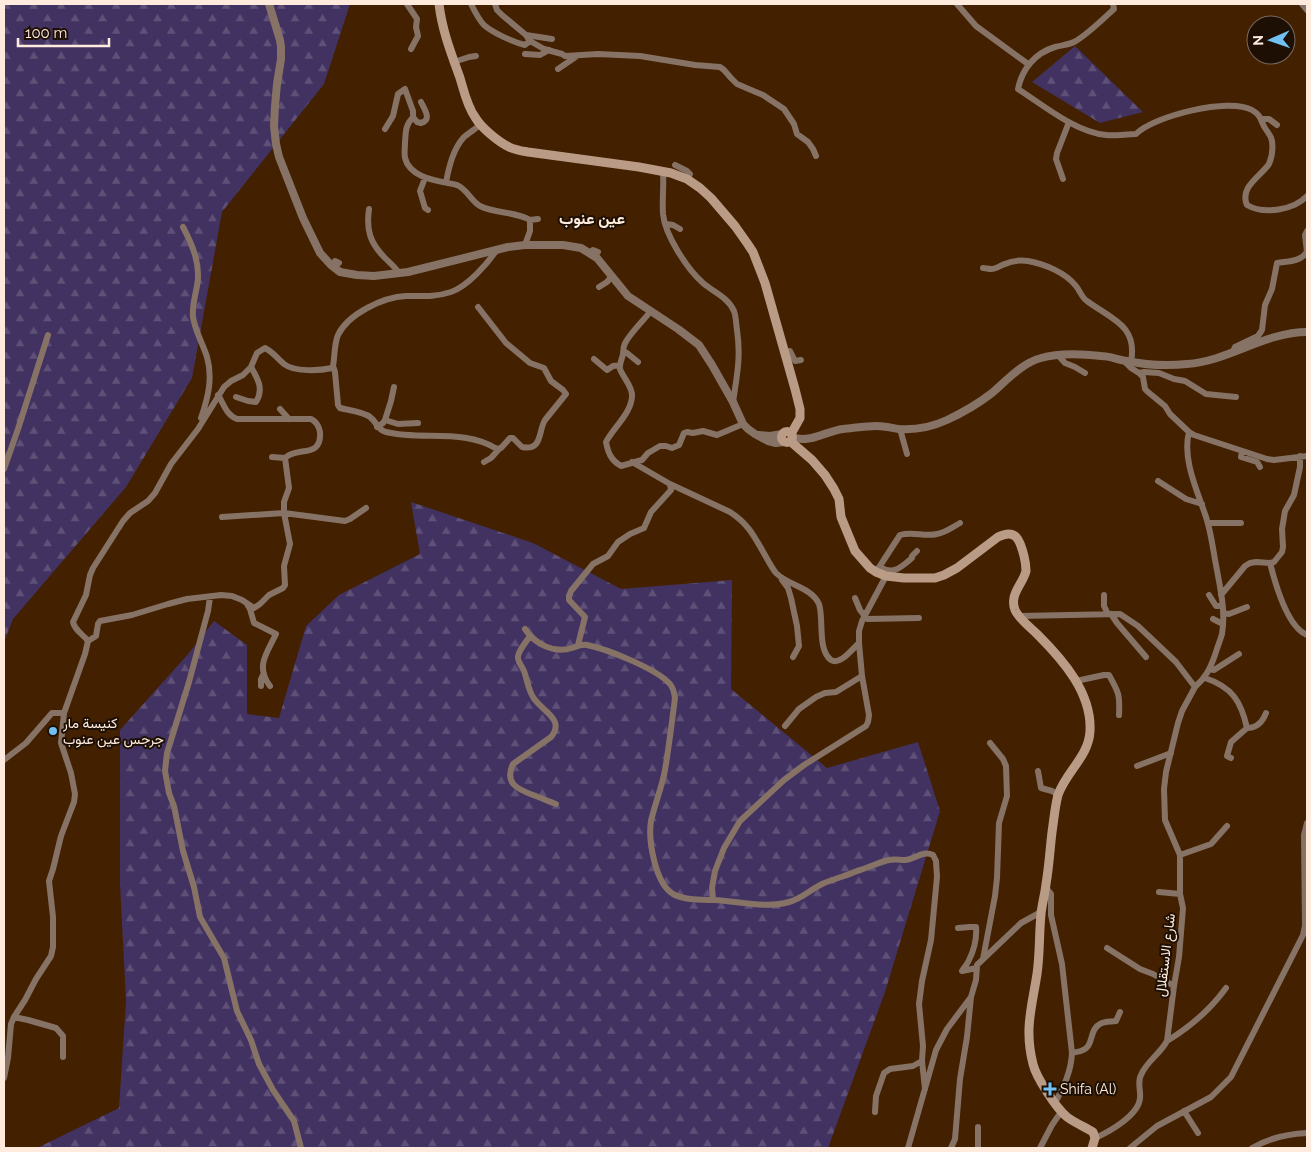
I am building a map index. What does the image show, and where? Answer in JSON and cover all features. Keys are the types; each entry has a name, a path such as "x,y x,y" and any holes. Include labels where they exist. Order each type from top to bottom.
{"main road":[{"path":"439,4 445,36 474,117 510,148 639,167 687,178 711,198 735,226 753,252 765,282 795,389 800,409 800,418 788,437 812,460 834,489 839,499 841,517 855,551 870,568 878,570 886,576 935,578 957,568 1005,533 1012,534 1018,538 1026,571 1015,592 1016,612 1046,643 1076,681 1086,702 1090,730 1089,742 1063,784 1058,795 1054,814 1046,888 1041,912 1037,974 1029,1012 1028,1037 1037,1075 1061,1112 1094,1132 1095,1138 1092,1148"}],"street":[{"path":"269,4 279,34 281,47 275,106 274,126 276,144 286,176 303,218 320,253 330,265 340,272 374,276 427,268 525,245 581,248 597,258 628,296 699,345 712,365 743,424 755,434 788,437 798,440 808,439 838,429 859,427 878,426 921,429 949,419 985,398 1019,370 1034,360 1046,356 1102,356 1127,361 1172,365 1185,364 1206,361 1279,336 1307,332"},
{"path":"406,4 417,19 418,36 411,49"},
{"path":"472,4 484,24 490,29 518,44 525,45 530,41"},
{"path":"495,4 497,10 526,35 530,41 544,49 565,56 598,54 640,56 720,67 738,84 763,95 784,109 794,124 797,134 808,142 816,156"},
{"path":"957,4 976,26 1028,64"},
{"path":"1113,4 1114,9 1076,41 1047,50 1032,60 1028,64 1018,89 1086,131 1108,136 1136,134 1143,127 1189,110 1221,106 1244,107 1252,110 1262,119 1264,127 1272,139 1272,156 1246,192 1247,204 1256,209 1284,209 1302,202 1307,196"},
{"path":"526,35 552,39"},
{"path":"525,54 540,55 549,50"},
{"path":"558,68 578,55"},
{"path":"454,62 476,56"},
{"path":"385,129 393,116 398,94 406,86 413,117 417,122 424,123 426,113 421,102"},
{"path":"413,117 406,125 405,157 411,169 425,178 462,187 474,202 480,206 530,220 538,219"},
{"path":"1262,119 1269,119 1277,125"},
{"path":"1063,179 1056,159 1069,122"},
{"path":"446,182 450,162 461,141 480,124"},
{"path":"675,165 690,174 687,178"},
{"path":"663,172 663,217 676,250 694,274 705,285 722,296 734,311 739,356 732,402"},
{"path":"425,178 420,191 425,208 428,210"},
{"path":"368,209 368,227 371,240 398,273"},
{"path":"525,245 530,231 530,220"},
{"path":"666,224 680,229"},
{"path":"183,227 191,241 196,257 198,271 193,318 207,358 210,376 208,394 198,429"},
{"path":"1232,353 1235,347 1258,336 1262,330 1265,305 1272,289 1277,263 1300,259 1305,256 1307,252 1305,236 1307,231"},
{"path":"590,252 593,250 598,252"},
{"path":"496,251 467,282 453,291 421,297 395,298 372,305 353,317 338,336 333,366 336,372 338,405 340,408 370,416 383,432 465,438 499,449"},
{"path":"330,265 335,261 339,263"},
{"path":"983,268 991,270 1014,261 1025,261 1039,263 1063,275 1076,285 1085,300 1106,313 1129,333 1132,350 1127,361"},
{"path":"599,288 612,276"},
{"path":"478,307 506,343 530,363 544,368 551,381 564,390 566,394 543,423 540,438 535,445 522,447 513,438 510,438 491,458 484,462"},
{"path":"650,312 624,345 620,370 632,394 626,413 606,442 615,462 620,466 642,460 648,453 660,446 672,448 679,445 684,433 687,432 703,431 717,435 743,424"},
{"path":"4,469 48,335"},
{"path":"88,641 74,627 73,622 86,595 93,568 123,521 155,493 171,464 198,429 218,394 227,384 243,375 251,367 257,353 265,348 271,351 284,364 295,369 329,369 333,366"},
{"path":"784,352 790,351 795,361 801,360"},
{"path":"623,352 638,362"},
{"path":"1058,355 1065,363 1085,373"},
{"path":"594,359 607,370 613,366 620,365"},
{"path":"1127,361 1131,368 1143,377 1148,392 1194,435 1266,459 1274,460 1304,456 1294,494 1285,511 1282,529 1282,552 1274,562 1256,562 1245,566 1221,595"},
{"path":"236,397 253,402 256,402 258,398 260,383 251,367"},
{"path":"1139,373 1158,373 1174,379 1185,380 1206,394 1236,397"},
{"path":"378,427 384,423 394,387"},
{"path":"218,394 227,412 233,418 311,420 316,422 319,428 320,441 318,446 313,449 290,453 285,458 272,457"},
{"path":"280,409 289,419"},
{"path":"384,420 398,424 418,423"},
{"path":"900,429 907,454"},
{"name":"شارع الاستقلال","path":"1167,1041 1180,957 1183,908 1180,894 1180,855 1165,820 1164,788 1166,772 1182,711 1195,687 1205,678 1210,669 1220,642 1223,624 1221,595 1208,523 1189,464 1187,441 1189,432"},
{"path":"1242,451 1241,457 1257,462 1260,467"},
{"path":"4,1078 11,1024 51,956 53,948 53,917 49,881 75,794 72,773 62,747 64,713 88,641 96,636 100,621 132,615 187,599 221,595 232,596 254,608 269,594 283,588 285,585 284,566 290,544 284,512 284,502 289,488 285,458"},
{"path":"632,462 670,484 739,518 751,530 775,572 808,592 818,602 821,611 822,638 830,659 840,660 859,644"},
{"path":"1158,481 1186,499 1202,504"},
{"path":"578,645 585,617 569,600 571,591 593,564 608,556 618,542 644,528 651,512 671,490 670,484"},
{"path":"222,517 284,512 345,521 366,508"},
{"path":"1208,523 1241,522"},
{"path":"917,551 912,558 896,570 878,570 900,536 909,534 937,534 951,529 960,523"},
{"path":"1270,563 1282,603 1300,631 1307,635"},
{"path":"780,576 789,592 796,616 798,646 793,657"},
{"path":"713,900 712,888 715,871 724,848 740,821 797,770 866,726 869,715 862,676 859,631 886,576"},
{"path":"1104,595 1104,606 1146,657"},
{"path":"1209,595 1216,606 1229,614 1247,607"},
{"path":"210,597 190,682 167,753 165,771 200,916 224,958 238,1011 259,1064 273,1090 294,1121 301,1148"},
{"path":"854,598 867,619 919,618"},
{"path":"247,603 254,623 276,634 264,659 262,671 270,686"},
{"path":"1019,616 1120,614 1138,626 1176,662 1195,687"},
{"path":"1214,618 1223,624"},
{"path":"525,629 530,636 542,645 554,649 571,649 578,645 586,645 640,664 666,681 674,691 675,698 665,771 651,822 652,854 659,877 668,890 674,894 694,900 770,905 782,904 803,896 823,883 886,861 910,859 926,853 933,855 937,868 931,940 919,1004 925,1089"},
{"path":"530,636 518,656 518,660 533,698 556,722 556,726 551,737 513,764 510,770 510,777 512,784 517,789 556,804"},
{"path":"1210,669 1214,670 1239,654"},
{"path":"260,686 263,675"},
{"path":"1076,681 1104,675 1109,676 1120,698 1119,715"},
{"path":"784,726 799,709 816,696 836,692 862,676"},
{"path":"1205,678 1233,694 1244,712 1248,728"},
{"path":"4,760 26,743 52,713 64,713"},
{"path":"1231,758 1227,756 1231,742 1248,728 1257,726 1264,719 1266,713"},
{"path":"983,959 995,896 999,823 1007,796 1006,766 1004,760 990,743"},
{"path":"1137,766 1171,753"},
{"path":"1038,771 1041,788 1058,795"},
{"path":"1130,1148 1157,1126 1211,1097 1231,1077 1303,935 1304,835 1307,823"},
{"path":"1180,855 1211,844 1227,826"},
{"path":"1046,888 1051,894 1051,915 1062,964 1072,1053 1069,1074 1055,1103"},
{"path":"1159,892 1180,894"},
{"path":"951,1148 955,1139 960,1079 977,965 1021,923 1041,912"},
{"path":"958,928 976,927 974,948 968,963 962,971 977,968"},
{"path":"1107,948 1140,969 1174,986"},
{"path":"1095,1138 1105,1134 1134,1113 1139,1106 1140,1077 1147,1066 1167,1041 1200,1018 1226,988"},
{"path":"908,1148 936,1050 960,1010 971,997"},
{"path":"1072,1053 1086,1049 1097,1026 1102,1023 1116,1021 1120,1012"},
{"path":"14,1017 56,1028 63,1036 63,1057"},
{"path":"875,1112 876,1096 884,1073 890,1069 913,1066 922,1061"},
{"path":"1184,1111 1198,1133"},
{"path":"1040,1148 1061,1112"},
{"path":"978,1126 978,1148"},
{"path":"1252,1148 1276,1137 1307,1133"}],"green space":[{"path":"4,4 350,4 324,84 222,212 192,378 126,487 13,619 4,642"},
{"path":"1075,46 1143,112 1100,123 1032,82"},
{"path":"411,502 533,543 621,589 732,580 731,689 827,768 918,742 940,811 885,992 828,1148 37,1148 119,1108 126,1001 120,884 120,730 189,653 214,621 247,645 247,714 279,718 306,626 339,595 420,554"}],"place":[{"name":"كنيسة مار جرجس عين عنوب","path":"53,731"},
{"name":"Shifa (Al)","path":"1050,1089"}],"district":[{"name":"عين عنوب","path":"592,218"}]}
